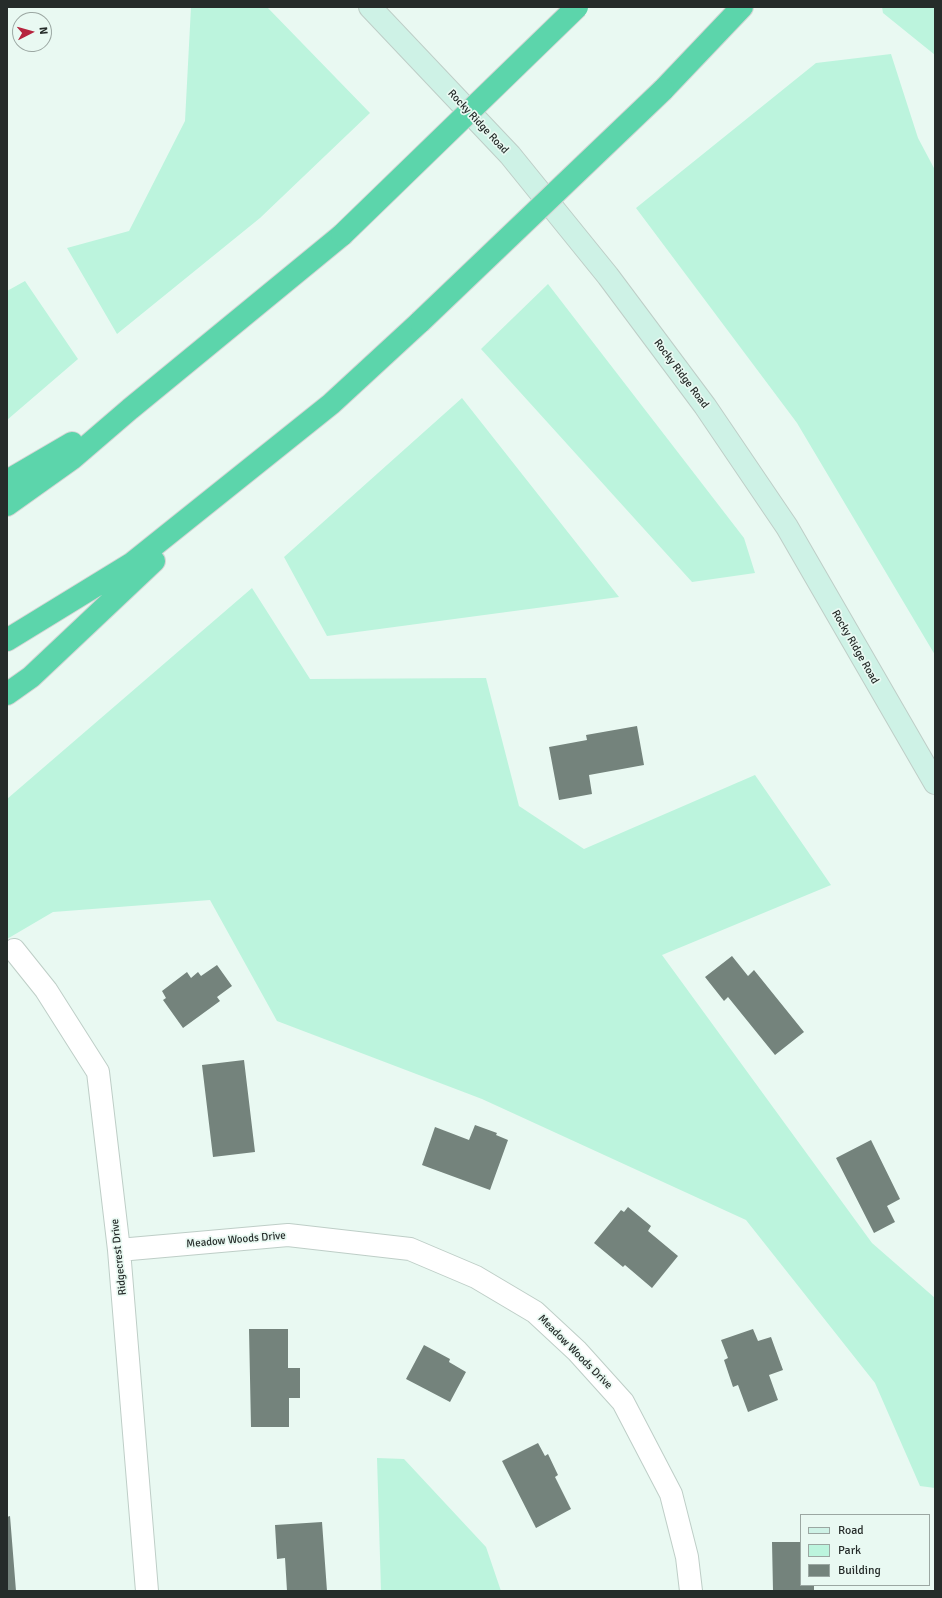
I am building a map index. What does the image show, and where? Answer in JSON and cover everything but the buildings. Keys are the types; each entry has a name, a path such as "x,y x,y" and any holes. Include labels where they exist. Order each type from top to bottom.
{"highway":[{"path":"7,505 73,458 130,409 342,235 577,7"},
{"path":"7,640 131,564 331,404 420,322 663,90 742,7"},
{"path":"7,481 130,409"},
{"path":"7,694 31,677 274,450"}],"main road":[{"name":"Rocky Ridge Road","path":"370,7 510,155 608,276 705,406 787,527 935,783"}],"street":[{"name":"Ridgecrest Drive","path":"14,950 46,990 98,1072 120,1250 147,1591"},
{"name":"Meadow Woods Drive","path":"120,1250 288,1235 410,1249 476,1277 535,1312 577,1352 623,1402 671,1494 687,1557 691,1591"}],"green space":[{"path":"191,7 267,7 370,113 260,218 117,334 67,248 129,231 185,121"},
{"path":"882,7 935,7 935,55 883,13"},
{"path":"891,54 918,138 935,170 935,655 797,423 636,208 816,63"},
{"path":"25,281 78,359 7,420 7,291"},
{"path":"548,284 744,538 755,573 692,582 481,349"},
{"path":"462,398 619,597 327,636 284,557"},
{"path":"252,588 310,679 486,678 519,806 584,849 755,775 831,885 662,955 872,1243 935,1298 935,1488 920,1486 875,1383 746,1220 482,1099 277,1021 210,900 53,912 7,939 7,799"},
{"path":"377,1458 404,1459 486,1547 501,1591 381,1591"}]}
